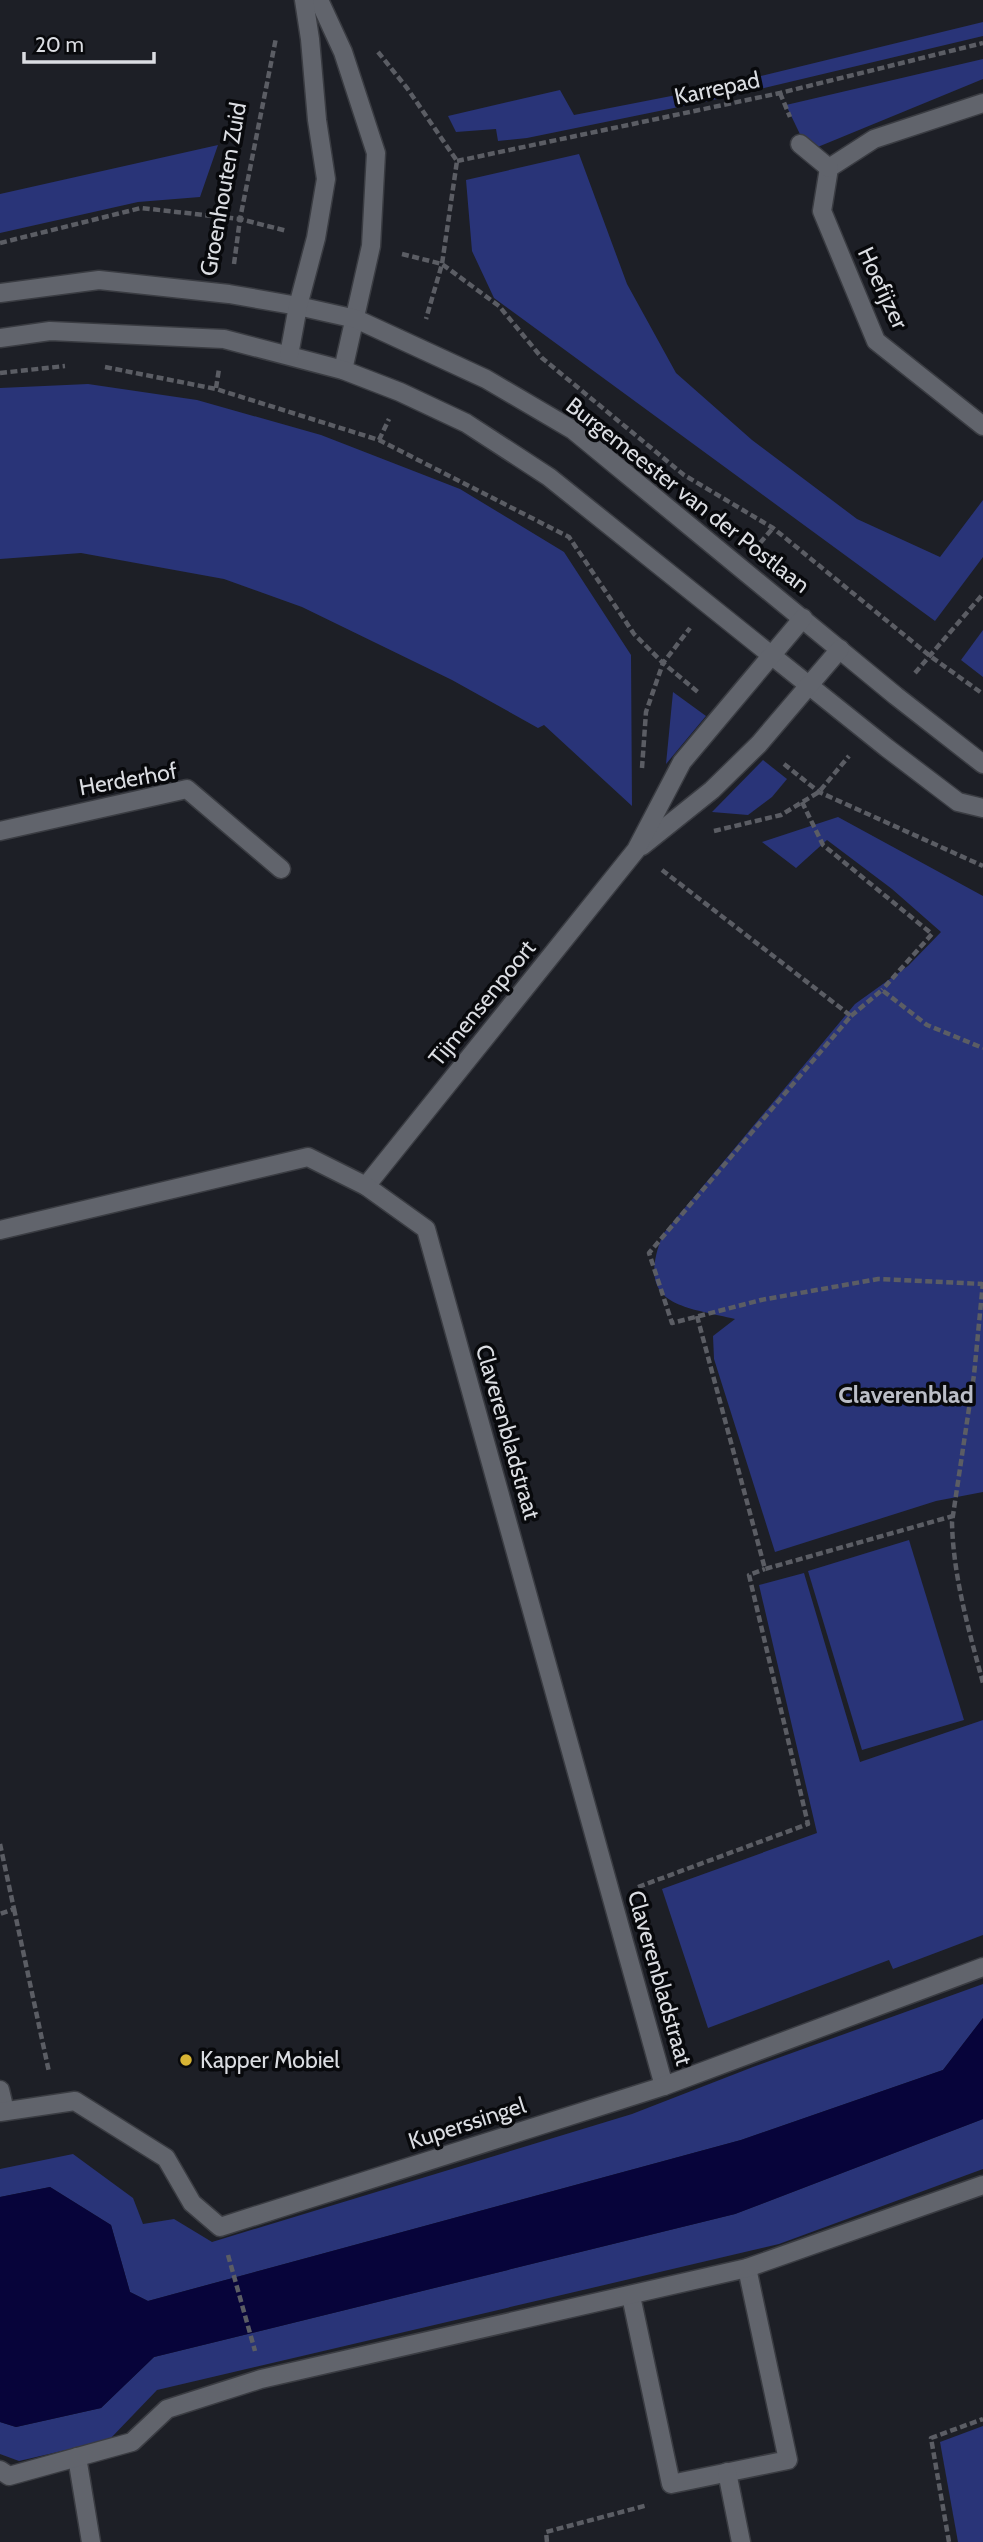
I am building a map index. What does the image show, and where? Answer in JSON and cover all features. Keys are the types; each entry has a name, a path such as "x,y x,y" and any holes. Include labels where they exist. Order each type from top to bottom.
{"street":[{"path":"289,355 298,306 316,238 326,179 304,0"},
{"path":"319,0 343,52 376,153 371,246 343,370"},
{"path":"800,144 829,168 874,139 983,103"},
{"name":"Hoefijzer","path":"829,168 822,211 876,341 983,426"},
{"name":"Burgemeester van der Postlaan","path":"0,293 99,280 229,294 298,306 356,319 486,379 573,430 983,764"},
{"path":"0,338 50,331 223,339 343,370 400,392 466,423 550,477 958,802 983,807"},
{"name":"Tijmensenpoort","path":"366,1186 636,850 682,762 803,618"},
{"name":"Tijmensenpoort","path":"636,850 712,790 759,744 840,649"},
{"name":"Herderhof","path":"0,831 187,789 281,869"},
{"name":"Claverenbladstraat","path":"0,1230 308,1157 366,1186 426,1229 664,2086"},
{"name":"Kuperssingel","path":"2,2111 75,2101 166,2158 191,2203 220,2227 664,2086 983,1967"},
{"path":"0,2090 2,2111"},
{"path":"0,2470 9,2476 132,2442 167,2409 261,2379 747,2268 983,2185"},
{"path":"631,2296 671,2484 788,2459 747,2268"},
{"path":"77,2458 91,2542"},
{"path":"727,2472 741,2542"}],"path":[{"name":"Groenhouten Zuid","path":"229,294 240,219 279,26"},
{"name":"Karrepad","path":"457,161 780,93 983,43"},
{"path":"375,49 407,88 457,161 442,264"},
{"path":"0,243 141,208 240,219 316,238"},
{"name":"Burgemeester van der Postlaan","path":"371,246 442,264 499,306 542,358 684,475 774,528 930,656 983,694"},
{"path":"216,388 223,339"},
{"path":"0,373 74,365"},
{"path":"98,366 216,388 379,440 569,537 634,634 663,663 722,713"},
{"path":"930,656 983,594"},
{"path":"759,744 819,792 983,866"},
{"path":"802,802 823,845 932,934 882,990 851,1016 649,1253 672,1323 761,1300 878,1279 983,1282 974,1375 953,1516 952,1541 966,1620 983,1683"},
{"path":"636,850 851,1016"},
{"path":"882,990 927,1024 983,1048"},
{"path":"697,1316 765,1569"},
{"path":"611,1897 808,1824 749,1575 953,1516"},
{"path":"0,1844 56,2104"},
{"path":"0,1914 14,1909"},
{"path":"229,2257 256,2354"},
{"path":"949,2542 931,2438 983,2419"},
{"path":"547,2542 546,2532 657,2503 671,2484"}],"shaded area":[{"path":"983,22 983,36 713,100 527,138 498,141 496,129 456,132 448,116 560,90 574,115 707,89"},
{"path":"983,59 983,79 808,151 786,105"},
{"path":"218,145 200,197 138,202 0,233 0,194"},
{"path":"579,154 627,284 676,373 752,440 857,519 940,557 983,500 983,557 935,621 494,298 472,251 466,180"},
{"path":"88,384 197,400 321,435 460,489 564,552 631,655 632,806 544,725 538,728 452,680 302,607 224,579 81,553 0,559 0,388"},
{"path":"983,630 983,677 961,660"},
{"path":"673,692 706,716 666,764"},
{"path":"763,760 787,779 772,797 748,815 712,812"},
{"path":"838,817 983,896 983,1492 936,1501 775,1552 714,1359 713,1336 735,1319 697,1310 668,1299 659,1289 655,1276 656,1258 663,1234 855,1004 908,966 941,932 892,889 827,840 796,868 762,842"},
{"path":"909,1540 964,1720 862,1750 808,1571"},
{"path":"804,1573 860,1762 983,1720 983,1935 893,1969 889,1960 708,2028 662,1889 817,1833 759,1585"},
{"path":"983,1984 983,2018 943,2070 741,2140 148,2301 130,2292 111,2225 50,2187 0,2197 0,2169 73,2154 133,2198 143,2224 174,2219 212,2242 632,2114"},
{"path":"983,2018 983,2119 735,2214 154,2357 101,2408 16,2427 0,2422 0,2197 50,2187 111,2225 130,2292 148,2301 741,2140 943,2070"},
{"path":"983,2119 983,2169 779,2244 157,2390 109,2440 19,2461 0,2454 0,2422 16,2427 101,2408 154,2357 735,2214"},
{"path":"983,2426 983,2542 958,2542 940,2442"}],"place":[{"name":"Kapper Mobiel","path":"186,2060"}],"district":[{"name":"Claverenblad","path":"906,1395"}]}
